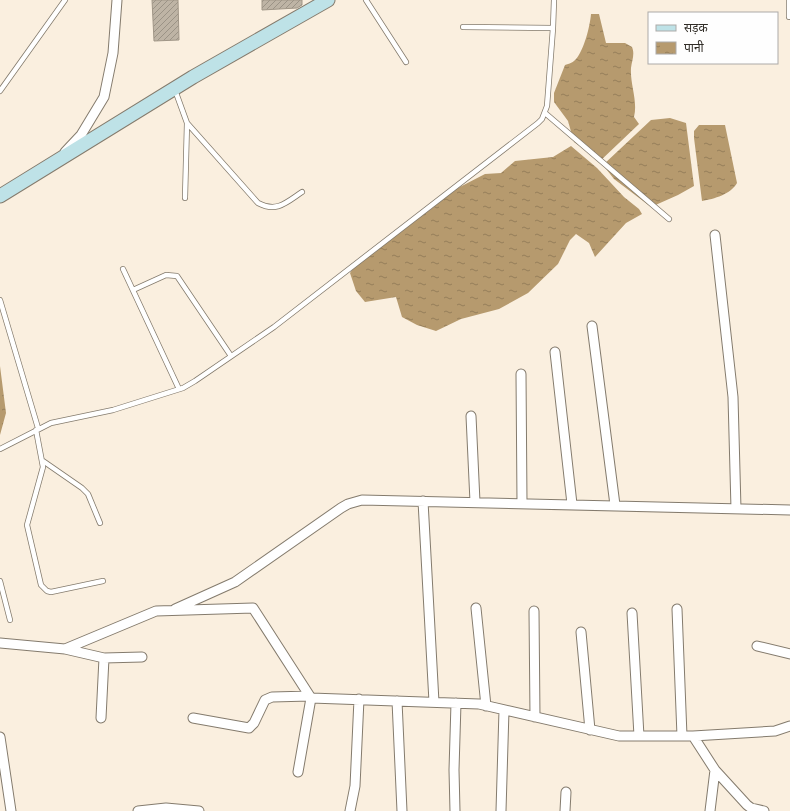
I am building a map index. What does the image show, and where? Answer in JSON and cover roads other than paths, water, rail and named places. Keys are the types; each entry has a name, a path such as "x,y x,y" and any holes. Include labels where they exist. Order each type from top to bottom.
{"street":[{"path":"55,162 81,135 104,97 114,53 117,0"},
{"path":"0,196 175,88 328,0"},
{"path":"715,235 733,397 736,509"},
{"path":"592,326 615,505"},
{"path":"554,352 572,504"},
{"path":"521,374 522,503"},
{"path":"471,416 474,502"},
{"path":"170,611 235,582 348,504 362,500 790,510"},
{"path":"423,501 434,702"},
{"path":"65,649 156,611 252,608 310,697 298,772"},
{"path":"476,608 486,706"},
{"path":"677,609 682,736"},
{"path":"534,611 535,717"},
{"path":"632,614 639,736"},
{"path":"581,632 590,730"},
{"path":"0,643 65,649 104,658 142,657"},
{"path":"757,646 790,654"},
{"path":"101,718 104,658"},
{"path":"193,718 249,728 254,724 265,700 272,697 310,697 456,703 486,706 619,736 693,736 774,731 790,726"},
{"path":"350,811 355,786 359,699"},
{"path":"397,701 402,811"},
{"path":"455,811 454,766 456,703"},
{"path":"501,811 504,710"},
{"path":"693,736 715,770 746,805 751,808 764,811"},
{"path":"0,737 11,811"},
{"path":"710,811 715,770"},
{"path":"565,811 566,792"},
{"path":"138,811 166,808 199,811"}],"lane":[{"path":"0,91 65,0"},
{"path":"366,0 406,62"},
{"path":"0,449 51,423 113,410 179,389 196,381 274,327 538,123 545,113 554,28 554,0"},
{"path":"789,0 789,17"},
{"path":"463,27 554,28"},
{"path":"175,88 187,123 185,198"},
{"path":"545,113 669,219"},
{"path":"187,123 258,203 273,208 280,206 302,192"},
{"path":"123,269 179,389"},
{"path":"133,290 166,275 172,274 177,276 231,356"},
{"path":"0,300 37,429 43,461 43,466 27,525 41,585 47,591 51,592 103,581"},
{"path":"43,461 82,488 92,502 100,523"},
{"path":"0,581 10,620"}],"water":[{"path":"591,14 599,14 606,43 625,43 632,47 633,55 631,74 635,105 634,117 639,124 599,162 590,153 574,142 568,121 554,102 554,93 565,65 575,60 582,50 588,31"},
{"path":"670,118 686,123 694,186 651,207 614,179 603,165 651,120"},
{"path":"699,125 725,125 737,183 726,193 702,201 694,138 694,131"},
{"path":"571,146 597,168 624,197 639,209 642,214 626,223 595,257 589,243 576,234 570,240 558,264 528,293 499,309 461,319 436,331 417,325 402,317 396,297 365,302 356,291 350,273 358,261 431,209 454,190 485,174 501,173 515,161 553,157"},
{"path":"0,366 6,413 0,435"}]}
